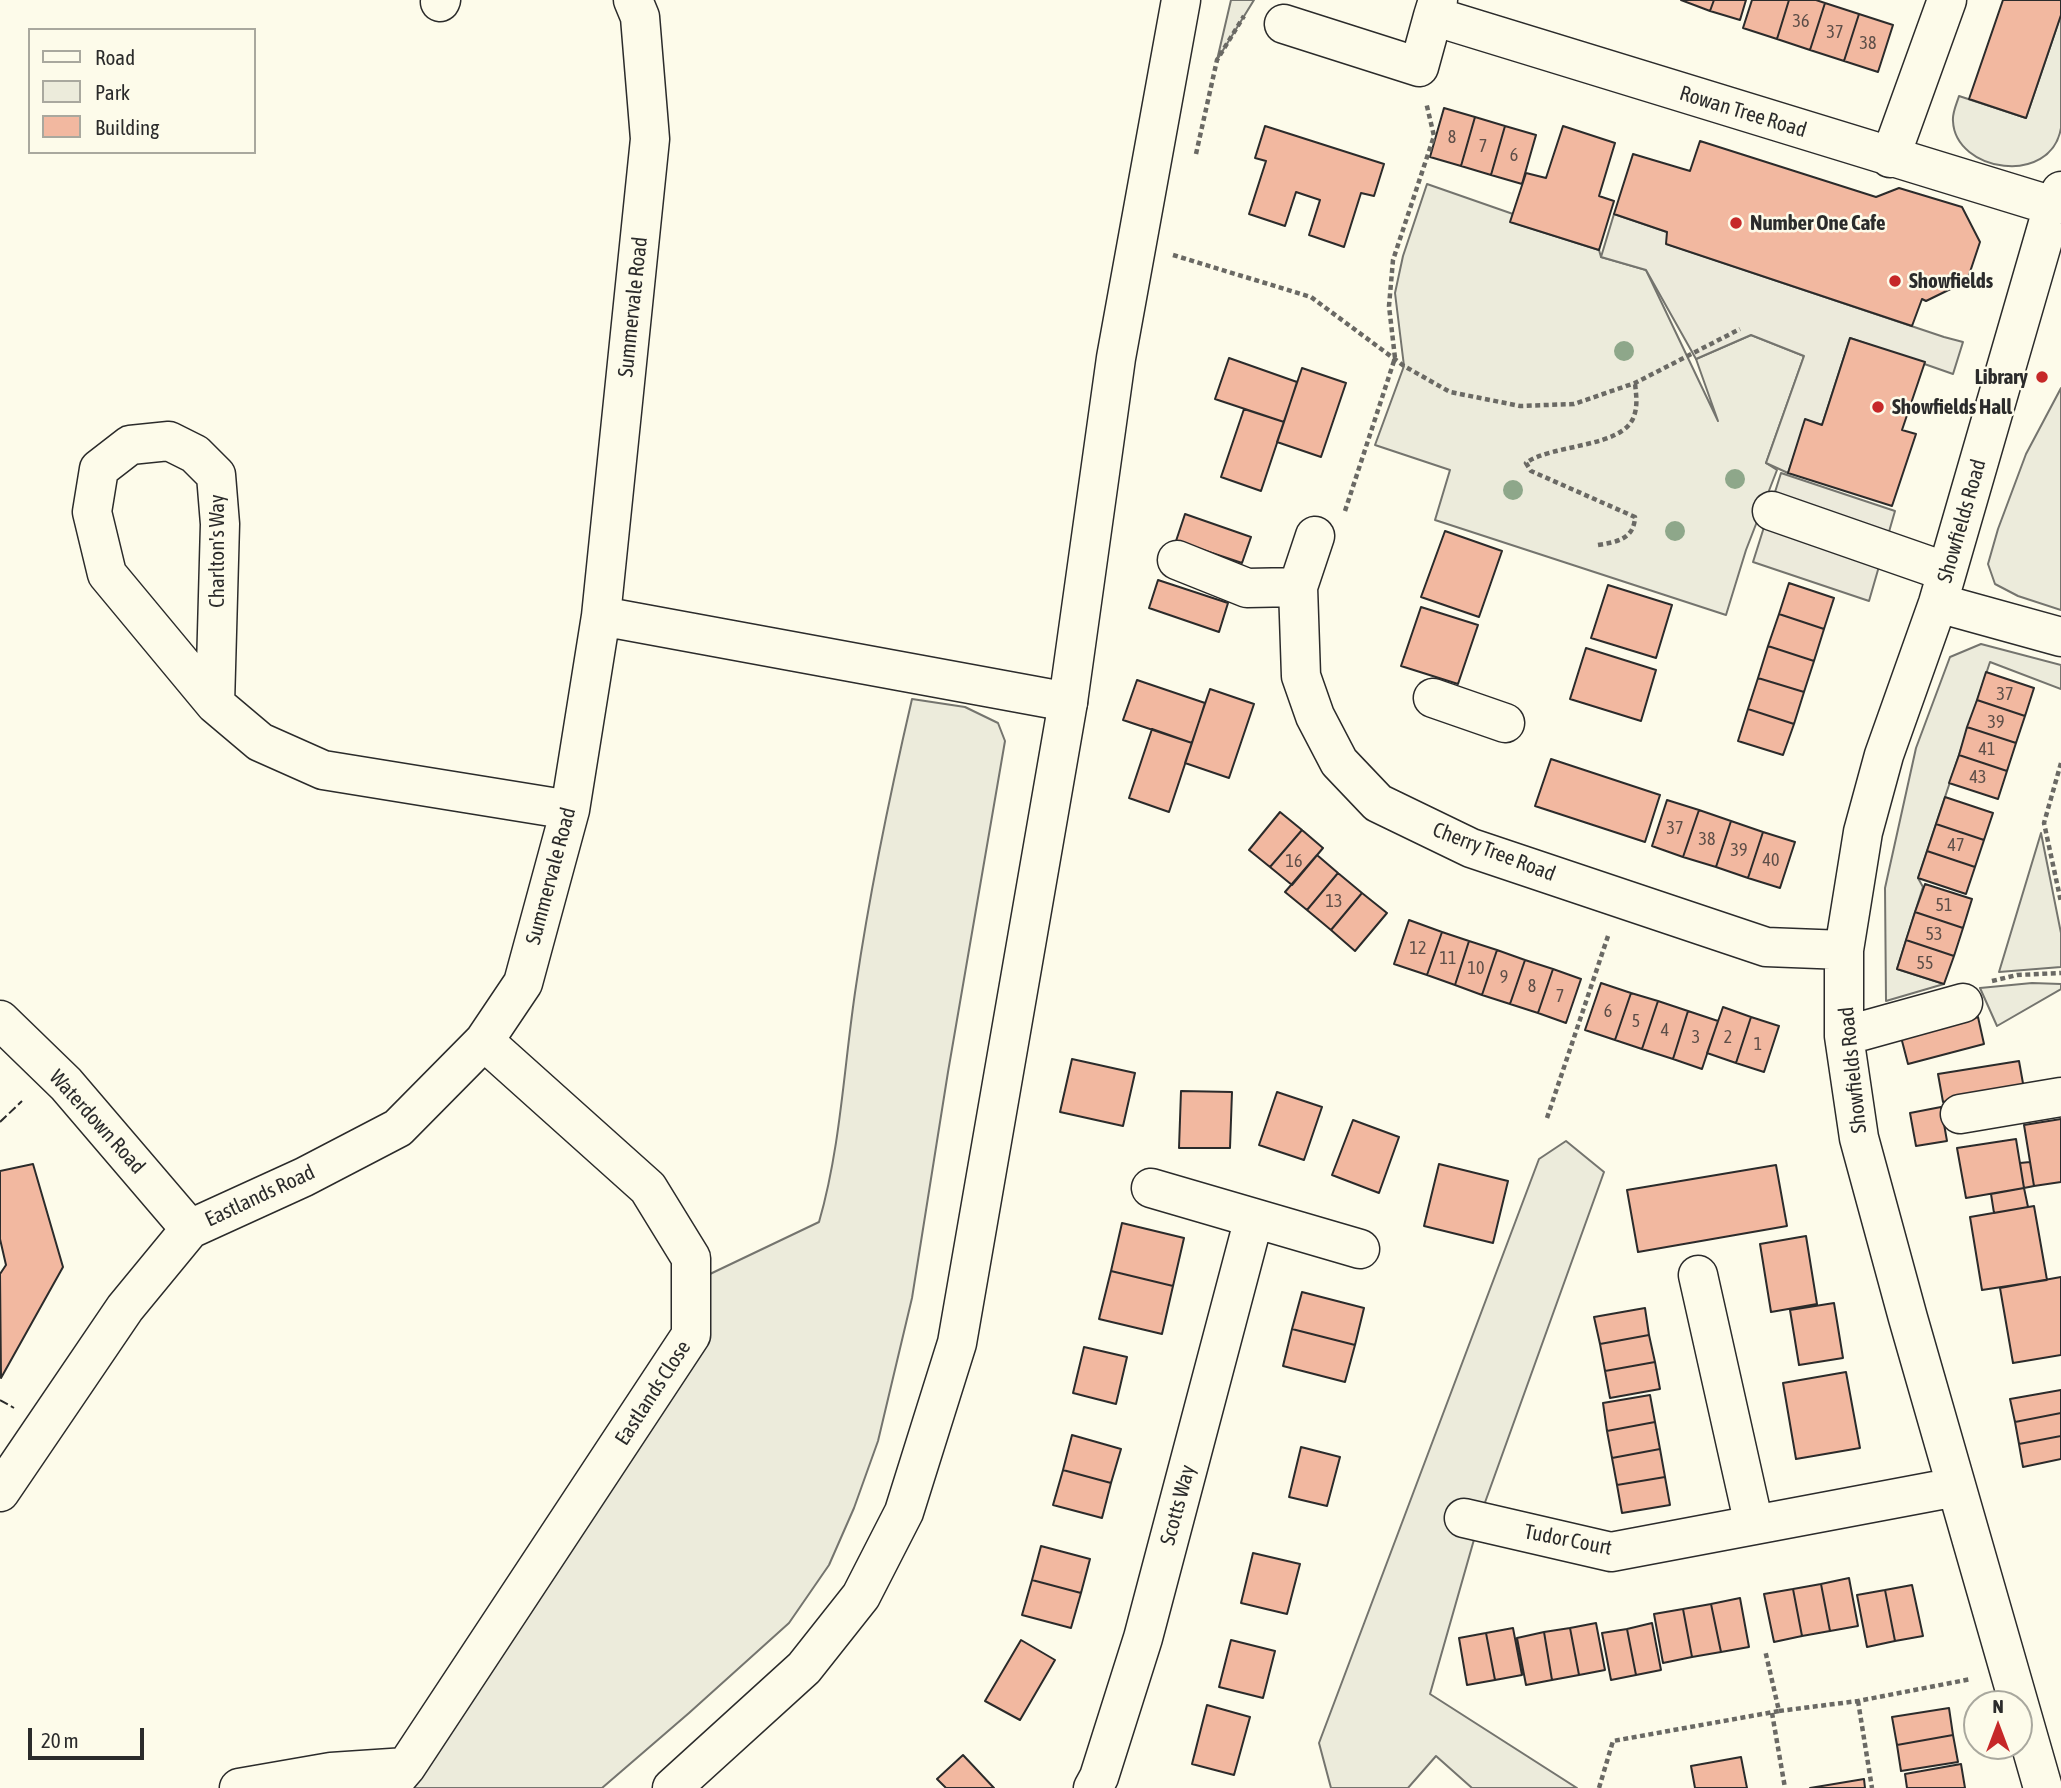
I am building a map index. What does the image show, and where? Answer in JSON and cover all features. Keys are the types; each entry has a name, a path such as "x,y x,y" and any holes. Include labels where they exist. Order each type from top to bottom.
{"main road":[{"name":"Summervale Road","path":"484,1041 523,983 570,810 601,615 650,139 640,17 633,0"},
{"path":"672,1788 804,1668 861,1596 904,1512 957,1343 1068,702 1116,358 1181,0"},
{"path":"1890,158 1947,0"},
{"name":"Rowan Tree Road","path":"1419,66 1436,8 1890,158 2057,199"},
{"path":"1284,24 1419,66"},
{"name":"Showfields Road","path":"2043,1788 1859,1138 1844,1036 1844,950 1864,832 1884,755 1942,587 2057,199"},
{"name":"Charlton's Way","path":"215,704 220,524 216,475 195,454 169,441 130,444 99,469 92,512 107,574 215,704 260,742 323,770 570,810"},
{"path":"1772,511 2061,637"},
{"name":"Cherry Tree Road","path":"1315,536 1298,587 1301,676 1315,716 1339,762 1378,803 1472,848 1766,947 1844,950"},
{"path":"1177,560 1247,588 1298,587"},
{"path":"601,615 1068,702"},
{"path":"1433,698 1505,723"},
{"path":"1844,1036 1963,1003"},
{"name":"Waterdown Road","path":"0,1020 66,1084 190,1229"},
{"name":"Eastlands Road","path":"0,1492 125,1308 190,1229 304,1177 398,1128 484,1041"},
{"name":"Eastlands Close","path":"239,1788 331,1772 397,1778 691,1335 691,1258 648,1188 484,1041"},
{"path":"1960,1114 2061,1097"},
{"path":"1151,1188 1360,1249"},
{"name":"Scotts Way","path":"1093,1788 1099,1777 1143,1638 1254,1219"},
{"path":"1698,1275 1754,1525"},
{"name":"Tudor Court","path":"1464,1518 1611,1552 1956,1487"}],"path":[{"path":"1194,164 1217,60 1248,10"},
{"path":"1315,536 1340,528 1395,358 1389,306 1393,260 1434,136 1419,66"},
{"path":"1176,243 1173,256 1311,297 1404,366 1450,392 1520,406 1574,404 1634,383 1740,329"},
{"path":"1598,545 1629,536 1635,517 1531,471 1526,463 1536,455 1587,444 1620,433 1634,419 1637,402 1634,383"},
{"path":"2061,763 2044,822 2061,902"},
{"path":"1547,1118 1620,899"},
{"path":"1963,1003 1973,986 2017,975 2061,973"},
{"path":"1765,1650 1779,1712"},
{"path":"1599,1788 1613,1741 2010,1672"},
{"path":"1858,1700 1872,1788"},
{"path":"1772,1713 1785,1788"}],"green space":[{"path":"1231,0 1254,0 1217,60"},
{"path":"2061,15 2061,128 2054,147 2040,159 2023,165 2004,166 1985,161 1969,152 1958,138 1953,121 1959,96 2026,118"},
{"path":"1427,184 1513,214 1511,222 1599,250 1601,257 1646,270 1718,421 1696,359 1751,335 1804,356 1766,463 1777,470 1746,550 1726,615 1435,520 1450,470 1375,445 1404,366 1395,293 1403,256"},
{"path":"2061,388 2061,610 2018,596 1995,584 1988,564 2026,454"},
{"path":"1981,644 2061,665 2061,689 1990,662 1918,878 1923,887 1897,969 1944,984 1886,1001 1885,888 1916,748 1950,657"},
{"path":"912,699 965,707 998,723 1005,741 912,1298 878,1441 854,1508 829,1565 789,1623 602,1788 265,1788 399,1772 710,1274 819,1222 837,1134 868,914"},
{"path":"2041,833 2061,933 2061,967 1999,972"},
{"path":"2032,983 2061,984 2061,989 1997,1026 1980,988"},
{"path":"1566,1141 1604,1172 1483,1508 1430,1694 1577,1788 1472,1788 1436,1756 1408,1788 1331,1788 1319,1743 1539,1159"}],"shaded area":[{"path":"1614,214 1667,232 1667,244 1963,342 1953,374 1850,338 1822,425 1806,420 1788,473 1766,463 1804,356 1751,335 1696,359 1646,270 1601,257"},
{"path":"1781,473 1895,511 1869,601 1753,562"}],"building":[{"path":"1681,0 1714,0 1710,11"},
{"path":"1714,0 1746,0 1740,20 1710,11"},
{"path":"1752,0 1789,0 1777,39 1743,28"},
{"path":"1789,0 1816,0 1825,3 1810,50 1777,39"},
{"path":"2003,0 2061,0 2061,15 2026,118 1969,99"},
{"path":"1825,3 1859,14 1844,61 1810,50"},
{"path":"1859,14 1893,25 1878,72 1844,61"},
{"path":"1444,108 1475,117 1461,166 1430,157"},
{"path":"1475,117 1505,126 1491,175 1461,166"},
{"path":"1265,126 1384,164 1374,196 1361,193 1344,247 1309,235 1320,200 1296,192 1285,226 1249,214 1266,161 1255,158"},
{"path":"1505,126 1536,135 1522,184 1491,175"},
{"path":"1563,126 1615,143 1599,196 1614,201 1599,250 1510,222 1526,173 1546,178"},
{"path":"1700,141 1876,197 1899,188 1962,207 1980,242 1967,281 1926,301 1922,299 1912,326 1666,244 1667,232 1614,214 1633,154 1690,171"},
{"path":"1850,338 1925,362 1902,430 1916,434 1892,506 1788,473 1805,419 1822,425"},
{"path":"1229,358 1297,382 1284,422 1215,399"},
{"path":"1302,368 1346,383 1321,457 1277,442"},
{"path":"1244,409 1284,422 1261,491 1221,477"},
{"path":"1185,514 1251,537 1242,563 1176,541"},
{"path":"1445,531 1502,551 1479,617 1421,597"},
{"path":"1158,580 1228,603 1219,632 1149,608"},
{"path":"1789,583 1834,598 1824,629 1779,614"},
{"path":"1608,585 1672,605 1656,658 1591,638"},
{"path":"1421,607 1478,625 1458,684 1401,666"},
{"path":"1779,614 1824,629 1814,661 1768,646"},
{"path":"1768,646 1814,661 1804,692 1758,678"},
{"path":"1586,648 1656,670 1641,721 1570,699"},
{"path":"1986,672 2034,688 2025,716 1977,700"},
{"path":"1758,678 1804,692 1794,724 1748,709"},
{"path":"1137,680 1205,703 1192,743 1123,720"},
{"path":"1210,689 1254,704 1229,778 1185,763"},
{"path":"1977,700 2025,716 2016,743 1967,727"},
{"path":"1748,709 1794,724 1783,755 1738,741"},
{"path":"1967,727 2016,743 2007,771 1959,755"},
{"path":"1152,729 1192,743 1169,812 1129,798"},
{"path":"1959,755 2007,771 1998,799 1949,783"},
{"path":"1551,759 1660,795 1645,842 1535,806"},
{"path":"1945,797 1993,813 1984,840 1936,824"},
{"path":"1667,800 1699,810 1683,857 1652,846"},
{"path":"1699,810 1731,821 1716,867 1683,857"},
{"path":"1280,812 1302,830 1270,867 1249,850"},
{"path":"1731,821 1763,832 1748,878 1716,867"},
{"path":"1936,824 1984,840 1975,867 1927,851"},
{"path":"1302,830 1323,848 1292,885 1270,867"},
{"path":"1763,832 1795,842 1780,888 1748,878"},
{"path":"1927,851 1975,867 1966,894 1918,878"},
{"path":"1317,855 1338,873 1307,910 1285,892"},
{"path":"1338,873 1362,893 1331,930 1307,910"},
{"path":"1925,884 1972,899 1963,928 1915,912"},
{"path":"1362,893 1387,913 1355,951 1331,930"},
{"path":"1915,912 1963,928 1954,956 1906,940"},
{"path":"1409,920 1442,932 1427,975 1394,964"},
{"path":"1442,932 1469,941 1455,985 1427,975"},
{"path":"1906,940 1954,956 1944,984 1897,969"},
{"path":"1469,941 1497,950 1482,995 1455,985"},
{"path":"1497,950 1525,960 1510,1004 1482,995"},
{"path":"1525,960 1553,969 1538,1013 1510,1004"},
{"path":"1553,969 1581,979 1566,1023 1538,1013"},
{"path":"1601,983 1631,993 1615,1040 1585,1030"},
{"path":"1631,993 1658,1001 1642,1049 1615,1040"},
{"path":"1658,1001 1688,1011 1673,1059 1642,1049"},
{"path":"1723,1007 1751,1017 1736,1063 1707,1053"},
{"path":"1688,1011 1718,1021 1702,1069 1673,1059"},
{"path":"1751,1017 1779,1026 1764,1072 1736,1063"},
{"path":"1978,1017 1984,1044 1908,1064 1901,1037"},
{"path":"1072,1059 1135,1073 1123,1126 1060,1112"},
{"path":"2019,1061 2024,1089 1943,1102 1938,1074"},
{"path":"1181,1091 1232,1092 1230,1148 1179,1148"},
{"path":"1277,1092 1322,1107 1304,1160 1259,1145"},
{"path":"1941,1107 1947,1141 1916,1146 1910,1113"},
{"path":"2061,1119 2061,1182 2034,1186 2024,1125"},
{"path":"1353,1120 1399,1137 1379,1193 1332,1175"},
{"path":"2016,1139 2024,1188 1966,1198 1957,1148"},
{"path":"2030,1162 2034,1186 2024,1188 2020,1163"},
{"path":"33,1164 63,1267 1,1378 0,1274 6,1265 0,1239 0,1171"},
{"path":"1439,1164 1508,1181 1493,1243 1424,1226"},
{"path":"1776,1165 1787,1226 1638,1252 1627,1190"},
{"path":"2024,1188 2028,1207 1994,1213 1991,1194"},
{"path":"2034,1206 2047,1280 1982,1290 1970,1217"},
{"path":"1122,1223 1184,1238 1173,1286 1111,1271"},
{"path":"1806,1236 1817,1304 1771,1312 1760,1244"},
{"path":"1111,1271 1173,1286 1162,1334 1099,1319"},
{"path":"2061,1277 2061,1355 2013,1363 2000,1288"},
{"path":"1302,1292 1364,1308 1355,1345 1292,1329"},
{"path":"1834,1303 1843,1358 1799,1365 1790,1310"},
{"path":"1645,1308 1649,1335 1600,1344 1594,1317"},
{"path":"1292,1329 1355,1345 1345,1382 1283,1366"},
{"path":"1649,1335 1655,1362 1605,1371 1600,1344"},
{"path":"1084,1347 1127,1357 1116,1404 1073,1393"},
{"path":"1655,1362 1660,1389 1610,1398 1605,1371"},
{"path":"1846,1372 1860,1448 1796,1459 1783,1383"},
{"path":"2061,1390 2061,1413 2015,1422 2010,1399"},
{"path":"1650,1395 1655,1422 1607,1431 1603,1403"},
{"path":"2061,1413 2061,1436 2019,1444 2015,1422"},
{"path":"1655,1422 1660,1449 1612,1458 1607,1431"},
{"path":"1072,1435 1121,1449 1111,1483 1063,1470"},
{"path":"2061,1436 2061,1459 2023,1467 2019,1444"},
{"path":"1301,1447 1340,1457 1327,1506 1289,1497"},
{"path":"1660,1449 1665,1477 1617,1485 1612,1458"},
{"path":"1063,1470 1111,1483 1102,1518 1053,1505"},
{"path":"1665,1477 1670,1505 1622,1513 1617,1485"},
{"path":"1041,1546 1090,1559 1081,1593 1032,1580"},
{"path":"1253,1553 1300,1564 1287,1614 1241,1603"},
{"path":"1849,1578 1858,1626 1830,1631 1821,1584"},
{"path":"1032,1580 1081,1593 1071,1628 1022,1615"},
{"path":"1821,1584 1830,1631 1802,1636 1793,1589"},
{"path":"1912,1585 1923,1636 1895,1641 1885,1590"},
{"path":"1793,1589 1802,1636 1774,1642 1764,1594"},
{"path":"1885,1590 1895,1641 1867,1647 1857,1595"},
{"path":"1740,1598 1749,1647 1721,1652 1711,1604"},
{"path":"1711,1604 1721,1652 1692,1657 1683,1609"},
{"path":"1683,1609 1692,1657 1663,1663 1654,1614"},
{"path":"1596,1623 1605,1670 1579,1675 1570,1628"},
{"path":"1652,1623 1661,1670 1636,1675 1627,1629"},
{"path":"1513,1628 1522,1675 1495,1680 1486,1633"},
{"path":"1570,1628 1579,1675 1552,1680 1544,1632"},
{"path":"1627,1629 1636,1675 1611,1680 1602,1633"},
{"path":"1544,1632 1552,1680 1526,1685 1517,1638"},
{"path":"1486,1633 1495,1680 1467,1685 1459,1638"},
{"path":"1021,1640 1055,1660 1020,1720 985,1701"},
{"path":"1231,1640 1275,1651 1263,1698 1219,1687"},
{"path":"1207,1705 1250,1717 1234,1775 1192,1764"},
{"path":"1949,1708 1953,1735 1897,1745 1892,1717"},
{"path":"1953,1735 1958,1762 1901,1771 1897,1745"},
{"path":"963,1755 994,1788 946,1788 937,1779"},
{"path":"1741,1757 1747,1788 1695,1788 1691,1766"},
{"path":"1961,1764 1965,1788 1907,1788 1905,1774"},
{"path":"1864,1779 1865,1788 1810,1788"}],"fence":[{"path":"0,1122 22,1101"},
{"path":"0,1400 14,1408"}],"place":[{"name":"Number One Cafe","path":"1736,223"},
{"name":"Showfields","path":"1895,281"},
{"name":"Library","path":"2042,377"},
{"name":"Showfields Hall","path":"1878,407"}]}
